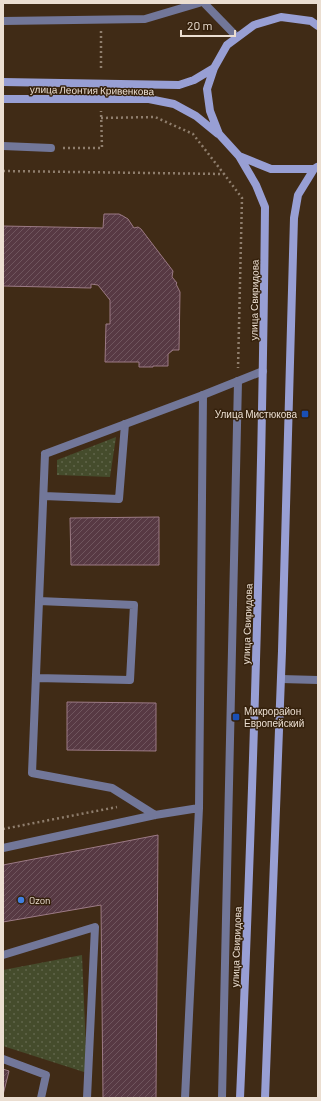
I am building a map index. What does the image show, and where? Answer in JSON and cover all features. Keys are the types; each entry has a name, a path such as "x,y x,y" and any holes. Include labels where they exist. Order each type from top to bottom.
{"street":[{"path":"3,21 145,19 199,3"},
{"path":"204,3 237,37"},
{"path":"316,168 271,169 239,156 219,134 210,111 207,89 214,68 227,45 254,25 281,17 311,22 318,26"},
{"name":"улица Леонтия Кривенкова","path":"3,82 178,84 194,80 214,68"},
{"name":"улица Леонтия Кривенкова","path":"3,99 149,99 174,104 196,116 219,134"},
{"path":"3,146 50,148"},
{"name":"улица Свиридова","path":"239,156 256,185 265,207 263,371 256,650 240,1098"},
{"path":"265,1098 294,218 298,195 316,168"},
{"path":"155,815 112,788 32,773 45,454 238,382 263,371"},
{"path":"222,1098 238,382"},
{"path":"185,1098 198,808 203,395"},
{"path":"44,496 119,499 126,424"},
{"path":"36,678 130,680 134,605 39,601"},
{"path":"280,679 318,680"},
{"path":"3,848 155,815 198,808"},
{"path":"3,955 95,928 87,1098"},
{"path":"3,1059 46,1075 41,1098"}],"path":[{"path":"101,20 101,83"},
{"path":"50,148 102,148 101,99"},
{"path":"102,118 155,117 193,134 242,198 238,382"},
{"path":"3,171 224,174"},
{"path":"3,829 137,804"}],"green space":[{"path":"116,437 110,477 57,475 57,460"},
{"path":"82,955 87,1073 3,1046 3,970"}],"building":[{"path":"104,214 119,214 128,219 134,228 138,227 141,229 173,271 172,277 177,283 176,284 180,292 179,350 173,350 168,354 168,366 139,367 139,362 105,362 106,324 110,324 110,300 98,285 91,284 91,288 3,286 3,226 103,228"},
{"path":"159,517 159,565 71,565 70,518"},
{"path":"67,702 156,703 156,751 67,750"},
{"path":"158,835 156,1098 103,1098 101,905 3,922 3,865"},
{"path":"3,1069 9,1071 3,1095"}],"place":[{"name":"Улица Мистюкова","path":"305,414"},
{"name":"Микрорайон Европейский","path":"236,717"},
{"name":"Ozon","path":"21,900"}]}
